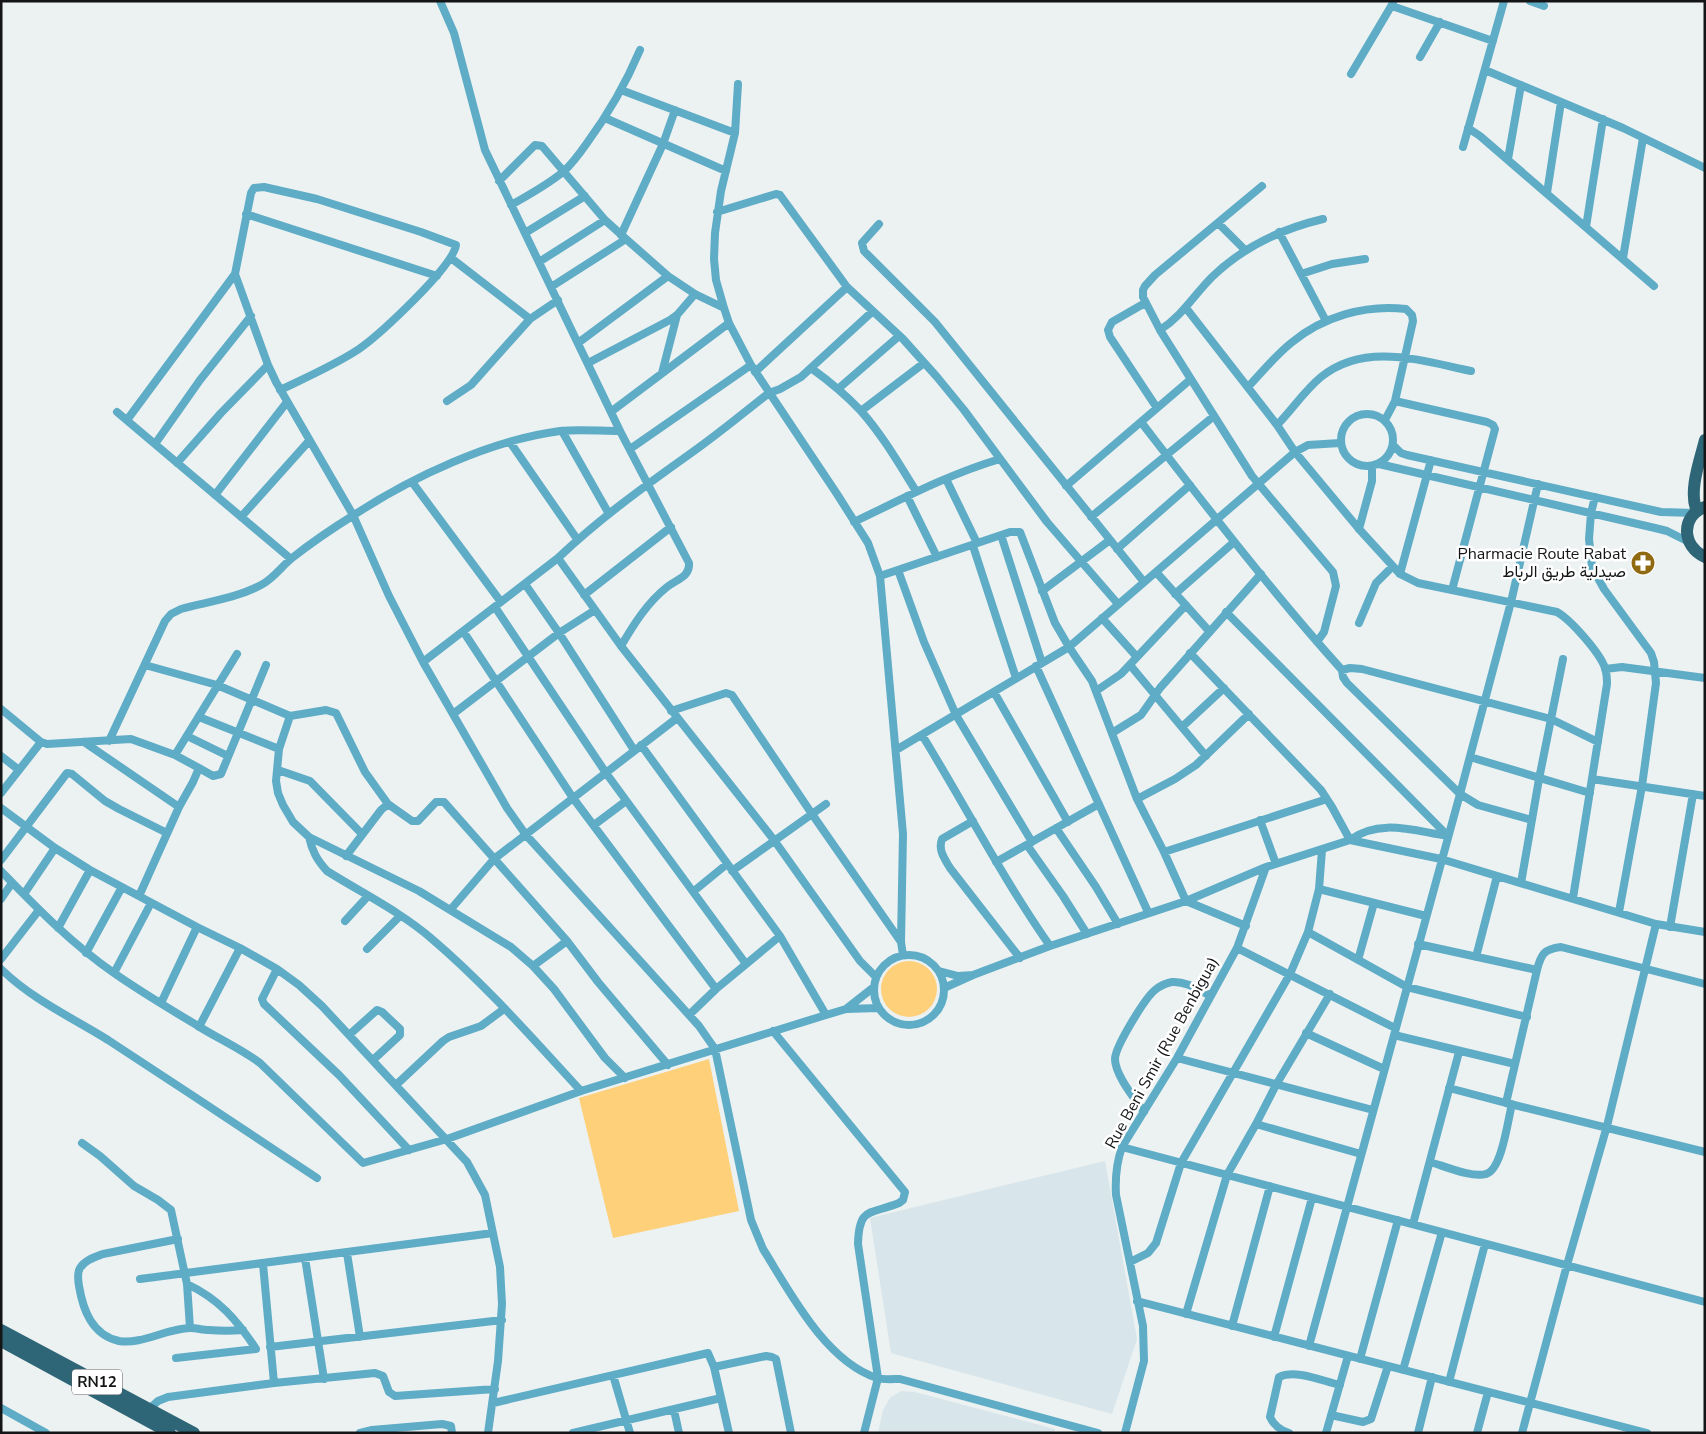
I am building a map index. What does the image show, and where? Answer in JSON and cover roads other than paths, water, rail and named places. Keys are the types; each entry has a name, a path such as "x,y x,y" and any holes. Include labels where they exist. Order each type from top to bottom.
{"main road":[{"path":"1703,558 1689,542 1687,528 1690,520 1699,510 1693,500 1693,494 1705,440"},
{"name":"RN12","path":"1,1330 145,1413 170,1433"},
{"name":"RN12","path":"1,1341 145,1413 194,1433"}],"street":[{"path":"440,1 456,41 485,150 620,431 689,563 690,569 688,574 669,585 646,608 622,646"},
{"path":"1463,147 1504,1"},
{"path":"1530,1 1544,6"},
{"path":"1351,74 1393,3 1493,41"},
{"path":"1420,57 1440,22"},
{"path":"511,205 545,186 564,171 581,151 605,118 622,90 640,50"},
{"path":"1485,70 1603,120 1705,168"},
{"path":"738,84 735,133 717,212 714,259 716,280 729,323 753,368 868,543 880,576 903,834 901,942 903,955"},
{"path":"1508,160 1521,85"},
{"path":"622,90 735,133"},
{"path":"1547,193 1561,102"},
{"path":"551,287 623,237 663,144 675,110"},
{"path":"605,118 726,171"},
{"path":"1586,227 1603,120"},
{"path":"1468,128 1480,136 1654,286"},
{"path":"1623,258 1643,138"},
{"path":"499,181 537,145 542,146 605,220 623,237 668,276 695,294 724,308"},
{"path":"1262,186 1150,280 1142,290 1145,303 1160,330 1257,484 1335,576 1336,586 1326,628 1316,642"},
{"path":"127,420 235,274 252,190 257,187 317,199 455,244 456,248 451,258 438,276 360,348 280,390"},
{"path":"717,212 778,194 847,287 924,362 964,410 1047,522 1118,604"},
{"path":"525,233 585,196"},
{"path":"246,214 438,276"},
{"path":"1160,330 1186,308 1212,277 1245,250 1279,232 1323,219"},
{"path":"539,262 605,220"},
{"path":"1218,223 1245,250"},
{"path":"879,224 862,243 864,251 934,322 1144,582"},
{"path":"1279,232 1326,321"},
{"path":"451,258 530,319"},
{"path":"1301,274 1332,264 1365,258"},
{"path":"235,274 268,365 280,390 353,516 389,596 423,662 507,808 526,835 689,1015 708,1037 715,1049 752,1220 763,1249 795,1299 830,1346 856,1367 878,1378 900,1379 1098,1433"},
{"path":"578,343 668,276"},
{"path":"630,449 753,368 847,287"},
{"path":"588,363 677,315 695,294"},
{"path":"447,401 471,385 530,319 558,300"},
{"path":"1145,303 1112,322 1108,330 1110,337 1157,408"},
{"path":"1186,308 1277,425 1295,452 1359,529 1400,574 1418,583 1557,612 1566,617 1602,661 1607,684 1573,898"},
{"path":"1248,387 1290,343 1326,321 1373,309 1406,309 1413,318 1395,401 1385,420"},
{"path":"423,662 558,558 577,539 647,483 688,456 769,393 786,386 811,368 873,311"},
{"path":"662,373 677,315"},
{"path":"155,444 200,380 251,316"},
{"path":"612,411 729,323"},
{"path":"838,389 899,336"},
{"path":"1277,425 1322,376 1337,367 1353,361 1387,356 1471,371"},
{"path":"861,411 924,362"},
{"path":"178,463 226,407 268,365"},
{"path":"811,368 838,389 861,411 892,452 916,491"},
{"path":"1066,486 1191,379"},
{"path":"1395,401 1491,423 1496,432 1452,590"},
{"path":"215,494 287,402"},
{"path":"117,412 291,559"},
{"path":"1359,529 1375,465 1388,456 1393,445 1392,432 1385,420 1370,414 1355,416 1343,428 1340,443 1351,462 1365,466 1375,465 1428,475 1591,513 1667,531 1689,542"},
{"path":"1091,517 1214,416"},
{"path":"1141,422 1234,542 1316,642 1342,670 1343,677 1347,683 1460,794 1478,805 1532,820"},
{"path":"109,741 165,621 171,614 181,609 262,585 270,580 291,559 382,498 412,482 484,450 510,442 562,431 620,431"},
{"path":"562,431 609,514"},
{"path":"241,517 309,441"},
{"path":"510,442 577,539"},
{"path":"896,750 1069,647 1295,452 1308,445 1340,443"},
{"path":"1393,445 1402,453 1661,512 1699,510"},
{"path":"854,522 916,491 1000,459"},
{"path":"1400,574 1431,460"},
{"path":"946,479 975,544 1016,678"},
{"path":"412,482 498,605 528,657 606,773 746,964"},
{"path":"1309,1346 1470,757 1511,602 1538,484"},
{"path":"1117,549 1190,485"},
{"path":"907,496 937,557"},
{"path":"1595,497 1591,513 1589,539 1592,567 1604,589 1651,653 1656,672 1642,786 1619,912"},
{"path":"584,595 671,527"},
{"path":"880,576 1001,535 1015,531 1020,532 1055,623 1088,674 1136,799 1164,852 1186,901 1246,926"},
{"path":"1001,535 1039,664 1148,912"},
{"path":"1042,591 1110,540"},
{"path":"1175,594 1234,542"},
{"path":"558,558 671,711 774,840 860,961 876,977"},
{"path":"1359,623 1373,588 1392,566"},
{"path":"898,570 924,642 956,715 1030,843 1087,934"},
{"path":"1156,572 1209,631"},
{"path":"1112,733 1141,715 1155,694 1261,574"},
{"path":"525,584 637,748 780,936 826,1015"},
{"path":"1096,691 1121,674 1186,605"},
{"path":"453,714 559,633 595,610"},
{"path":"1226,612 1448,836"},
{"path":"1102,618 1137,657"},
{"path":"463,631 574,798 716,989"},
{"path":"1190,653 1313,781 1328,799 1350,840 1441,859 1656,924 1705,932"},
{"path":"176,755 216,685 237,654"},
{"path":"1521,883 1563,659"},
{"path":"145,665 216,685 290,716 326,710 336,713 365,772 388,804 412,821 418,821 436,802 444,802 567,941 598,982 668,1065"},
{"path":"1,709 41,742 47,744 131,739 176,755 213,776 220,774 266,665"},
{"path":"1130,665 1206,756"},
{"path":"1342,670 1350,668 1362,669 1551,720 1598,742"},
{"path":"1605,669 1622,668 1705,678"},
{"path":"1182,727 1224,688"},
{"path":"994,692 1068,822"},
{"path":"671,711 726,693 732,695 901,942"},
{"path":"1136,799 1175,779 1206,756 1249,714"},
{"path":"290,716 279,749 277,787 283,806 293,822 309,837 419,891 511,947 554,988 605,1058 626,1078"},
{"path":"199,717 279,749"},
{"path":"451,909 494,860 677,718"},
{"path":"922,735 996,862 1050,946"},
{"path":"187,736 228,756"},
{"path":"1,793 41,742"},
{"path":"84,742 179,807"},
{"path":"1,756 19,770"},
{"path":"1470,757 1590,793"},
{"path":"139,896 179,807 199,768"},
{"path":"278,770 310,781 362,834"},
{"path":"1,860 66,775 70,773 119,809 168,833"},
{"path":"1592,779 1705,796"},
{"path":"1670,927 1693,794"},
{"path":"1164,852 1328,799"},
{"path":"594,826 626,801"},
{"path":"346,856 381,810 388,804"},
{"path":"694,892 826,804"},
{"path":"996,862 1099,804"},
{"path":"1,808 55,848 90,870 240,948 277,969 305,990 373,1060 467,1162 485,1195 500,1267 502,1320 488,1433"},
{"path":"1260,820 1276,864"},
{"path":"973,821 942,839 941,852 950,868 1020,958"},
{"path":"944,988 1050,946 1186,901 1266,867 1350,840 1359,834 1378,827 1448,836"},
{"path":"1056,828 1096,887 1118,924"},
{"path":"309,837 312,851 327,871 400,916 432,939 479,983 581,1091"},
{"path":"24,894 55,848"},
{"path":"1130,1262 1148,1253 1156,1243 1181,1163 1290,974 1308,932 1319,889 1322,850"},
{"name":"Rue Beni Smir (Rue Benbigua)","path":"1125,1433 1144,1361 1143,1326 1116,1195 1115,1175 1117,1160 1122,1147 1178,1058 1237,948 1266,867"},
{"path":"58,928 90,870"},
{"path":"1,871 38,910 86,953 161,1003 244,1052 260,1064 362,1163 447,1139 581,1091 846,1009 879,1008"},
{"path":"1476,957 1497,876"},
{"path":"1,899 12,883"},
{"path":"86,953 122,887"},
{"path":"1319,889 1426,916"},
{"path":"345,921 368,896"},
{"path":"114,973 151,902"},
{"path":"1358,960 1374,903"},
{"path":"1,959 38,910"},
{"path":"367,949 400,916"},
{"path":"1522,1433 1607,1126 1656,924"},
{"path":"161,1003 197,927"},
{"path":"1308,932 1406,987 1527,1017"},
{"path":"689,1015 716,989 780,936"},
{"path":"533,966 567,941"},
{"path":"1418,944 1537,970"},
{"path":"1430,1162 1484,1175 1494,1170 1499,1158 1515,1064 1537,970 1546,951 1561,947 1705,984"},
{"path":"199,1027 240,948"},
{"path":"1237,948 1330,994 1394,1031 1459,1052 1515,1064"},
{"path":"903,955 913,955 932,963 939,971 944,988 939,1008 931,1017 921,1023 909,1025 897,1023 887,1017 879,1008 874,996 876,977 882,967 891,959 903,955"},
{"path":"1,969 18,986 96,1033 213,1108 317,1178"},
{"path":"277,969 262,999 264,1004 339,1074 409,1150"},
{"path":"939,971 958,976 973,975"},
{"path":"1144,1112 1118,1070 1115,1060 1116,1051 1122,1040 1153,991 1166,984 1185,983 1211,996"},
{"path":"846,1009 874,987"},
{"path":"1186,1314 1227,1175 1276,1085 1330,994"},
{"path":"396,1085 442,1041 481,1026 504,1009"},
{"path":"349,1035 377,1010 382,1012 400,1029 400,1035 373,1060"},
{"path":"773,1031 905,1192 903,1200 899,1203 868,1213 863,1217 859,1226 858,1244 878,1378 864,1433"},
{"path":"1306,1033 1384,1069"},
{"path":"1414,1224 1459,1052"},
{"path":"1178,1058 1373,1110"},
{"path":"1449,1088 1705,1152"},
{"path":"1256,1124 1361,1154"},
{"path":"82,1143 134,1186 172,1210 187,1284 190,1328"},
{"path":"1122,1147 1705,1302"},
{"path":"1232,1326 1270,1186"},
{"path":"1274,1337 1312,1198"},
{"path":"1360,1359 1398,1220"},
{"path":"1402,1370 1442,1232"},
{"path":"140,1278 262,1264 493,1233"},
{"path":"178,1239 92,1258 79,1269 78,1280 82,1303 91,1323 107,1336 120,1341 133,1341 190,1328 220,1331 243,1330"},
{"path":"1449,1382 1485,1244"},
{"path":"347,1252 360,1337"},
{"path":"306,1258 324,1378"},
{"path":"262,1264 274,1383"},
{"path":"176,1358 256,1349 243,1330 210,1296 187,1284"},
{"path":"1138,1301 1647,1433"},
{"path":"270,1347 502,1320"},
{"path":"493,1403 708,1353 714,1367 729,1433"},
{"path":"714,1367 766,1356 776,1359 791,1433"},
{"path":"1326,1433 1348,1356"},
{"path":"1331,1415 1364,1422 1371,1420 1388,1366"},
{"path":"145,1413 158,1401 168,1397 274,1383 379,1374 383,1376 389,1392 395,1396 494,1389"},
{"path":"613,1375 630,1433"},
{"path":"1290,1433 1275,1426 1270,1417 1279,1377 1298,1375 1340,1385"},
{"path":"1418,1433 1432,1377"},
{"path":"1477,1433 1488,1392"},
{"path":"573,1433 721,1398"},
{"path":"1,1408 46,1433"},
{"path":"674,1410 679,1433"},
{"path":"360,1433 372,1430 442,1424 451,1426 452,1433"}],"place":[{"name":"Pharmacie Route Rabat صيدلية طريق الرباط","path":"1643,563"}]}
